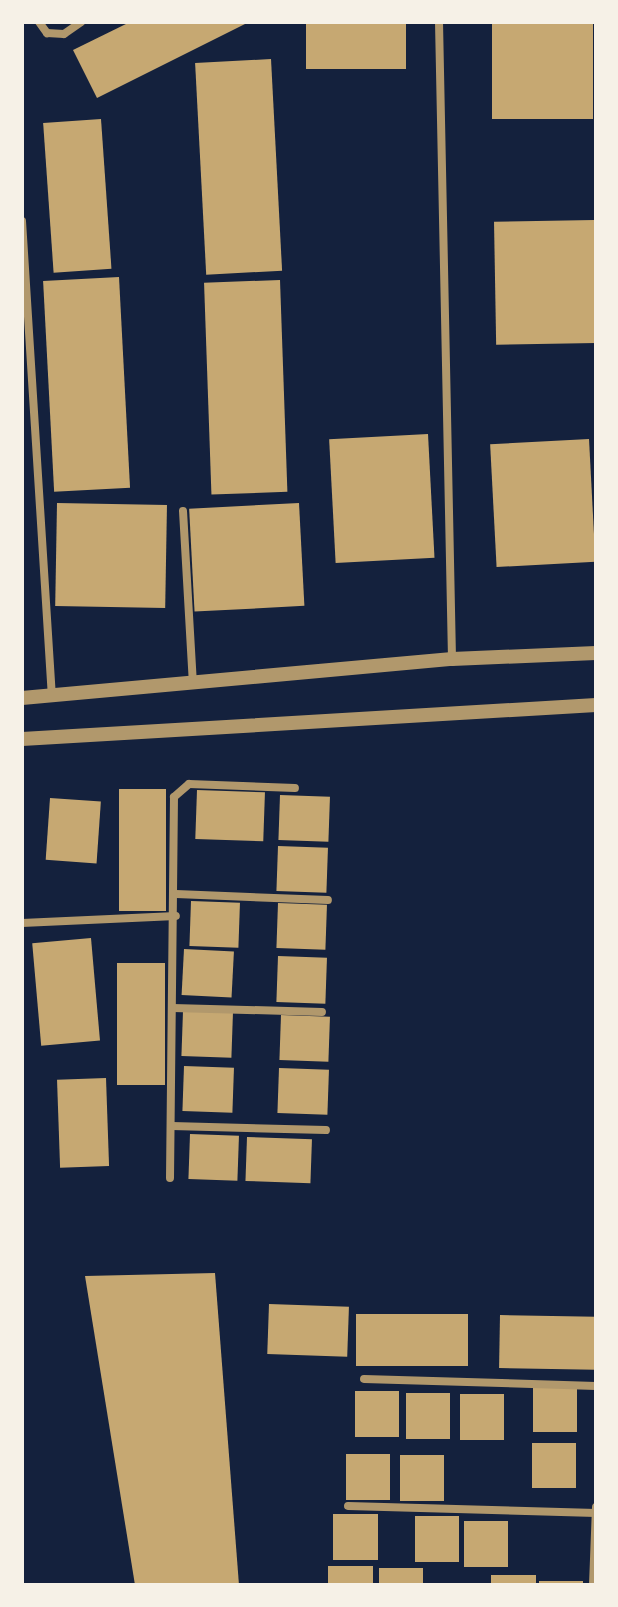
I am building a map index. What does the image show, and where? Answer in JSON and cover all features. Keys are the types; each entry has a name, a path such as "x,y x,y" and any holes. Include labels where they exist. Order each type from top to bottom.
{"street":[{"path":"39,22 47,33 64,34 81,22"},
{"path":"439,22 452,659"},
{"path":"22,221 52,696"},
{"path":"183,511 193,685"},
{"path":"22,698 193,685 452,659 596,653"},
{"path":"22,739 596,705"},
{"path":"170,1178 178,789 189,784 295,788"},
{"path":"176,894 328,900"},
{"path":"22,923 176,916"},
{"path":"173,1008 322,1012"},
{"path":"172,1126 326,1130"},
{"path":"364,1379 596,1386"},
{"path":"348,1506 596,1513"},
{"path":"593,1585 596,1507"}],"building":[{"path":"130,22 249,22 97,98 73,50"},
{"path":"306,22 406,22 406,69 306,69"},
{"path":"492,22 593,22 593,119 492,119"},
{"path":"271,59 282,271 206,275 195,63"},
{"path":"101,119 111,269 54,273 43,123"},
{"path":"594,220 596,343 496,345 494,222"},
{"path":"119,277 130,488 54,492 43,281"},
{"path":"280,280 287,492 211,495 204,283"},
{"path":"428,434 434,558 336,563 329,439"},
{"path":"589,439 595,562 497,567 490,444"},
{"path":"57,503 167,505 165,608 55,606"},
{"path":"299,503 304,606 195,612 189,509"},
{"path":"119,789 166,789 166,911 119,911"},
{"path":"197,790 265,792 263,841 195,839"},
{"path":"280,795 330,797 328,842 278,840"},
{"path":"50,798 101,802 97,863 46,860"},
{"path":"278,846 328,848 326,893 276,891"},
{"path":"191,901 240,903 238,948 189,946"},
{"path":"278,903 327,905 325,950 276,948"},
{"path":"91,938 100,1041 41,1046 32,943"},
{"path":"184,949 234,952 232,998 182,995"},
{"path":"278,956 327,958 325,1004 276,1002"},
{"path":"117,963 165,963 165,1085 117,1085"},
{"path":"183,1011 233,1013 231,1058 181,1056"},
{"path":"281,1015 330,1017 328,1062 279,1060"},
{"path":"184,1066 234,1068 232,1113 182,1111"},
{"path":"279,1068 329,1070 327,1115 277,1113"},
{"path":"106,1078 109,1166 60,1168 57,1080"},
{"path":"190,1134 239,1136 237,1181 188,1179"},
{"path":"247,1137 312,1139 310,1183 245,1181"},
{"path":"215,1273 239,1585 135,1585 85,1276"},
{"path":"269,1304 349,1307 347,1357 267,1354"},
{"path":"356,1314 468,1314 468,1366 356,1366"},
{"path":"500,1315 596,1317 595,1370 499,1368"},
{"path":"533,1386 577,1386 577,1432 533,1432"},
{"path":"355,1391 399,1391 399,1437 355,1437"},
{"path":"406,1393 450,1393 450,1439 406,1439"},
{"path":"460,1394 504,1394 504,1440 460,1440"},
{"path":"532,1443 576,1443 576,1488 532,1488"},
{"path":"346,1454 390,1454 390,1500 346,1500"},
{"path":"400,1455 444,1455 444,1501 400,1501"},
{"path":"333,1514 378,1514 378,1560 333,1560"},
{"path":"415,1516 459,1516 459,1562 415,1562"},
{"path":"464,1521 508,1521 508,1567 464,1567"},
{"path":"328,1566 373,1566 373,1585 328,1585"},
{"path":"379,1568 423,1568 423,1585 379,1585"},
{"path":"491,1575 536,1575 536,1585 491,1585"},
{"path":"539,1581 583,1581 583,1585 539,1585"}]}
